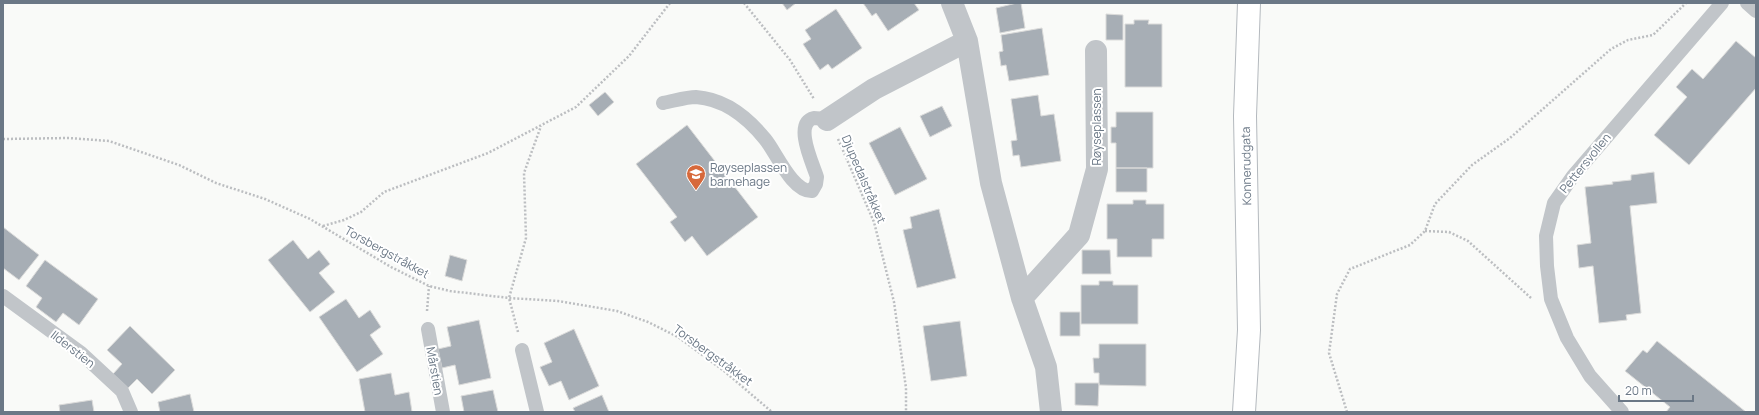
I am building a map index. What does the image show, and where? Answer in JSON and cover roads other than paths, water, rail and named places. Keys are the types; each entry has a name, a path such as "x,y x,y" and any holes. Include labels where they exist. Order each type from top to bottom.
{"main road":[{"name":"Konnerudgata","path":"1244,412 1249,330 1245,116 1249,3"},
{"name":"Konnerudgata","path":"1249,330 1258,412"}],"street":[{"path":"952,3 967,41 991,183 1022,298 1046,368 1051,412"},
{"path":"827,120 874,90 967,41"},
{"name":"Røyseplassen","path":"1022,298 1079,234 1096,169 1096,51"}],"lane":[{"name":"Pettersvollen","path":"1622,412 1590,376 1567,338 1551,299 1547,266 1546,236 1554,203 1573,176 1722,3"},
{"path":"1747,3 1756,11"},
{"path":"663,103 696,97 729,106 751,124 766,139 797,185 806,191 812,191 816,184 817,177 804,136 804,127 814,118 827,120"},
{"name":"Ilderstien","path":"3,296 81,353 122,391 131,412"},
{"name":"Mårstien","path":"428,330 443,412"},
{"path":"522,350 537,412"}],"place":[{"name":"Røyseplassen barnehage","path":"696,191"}]}
